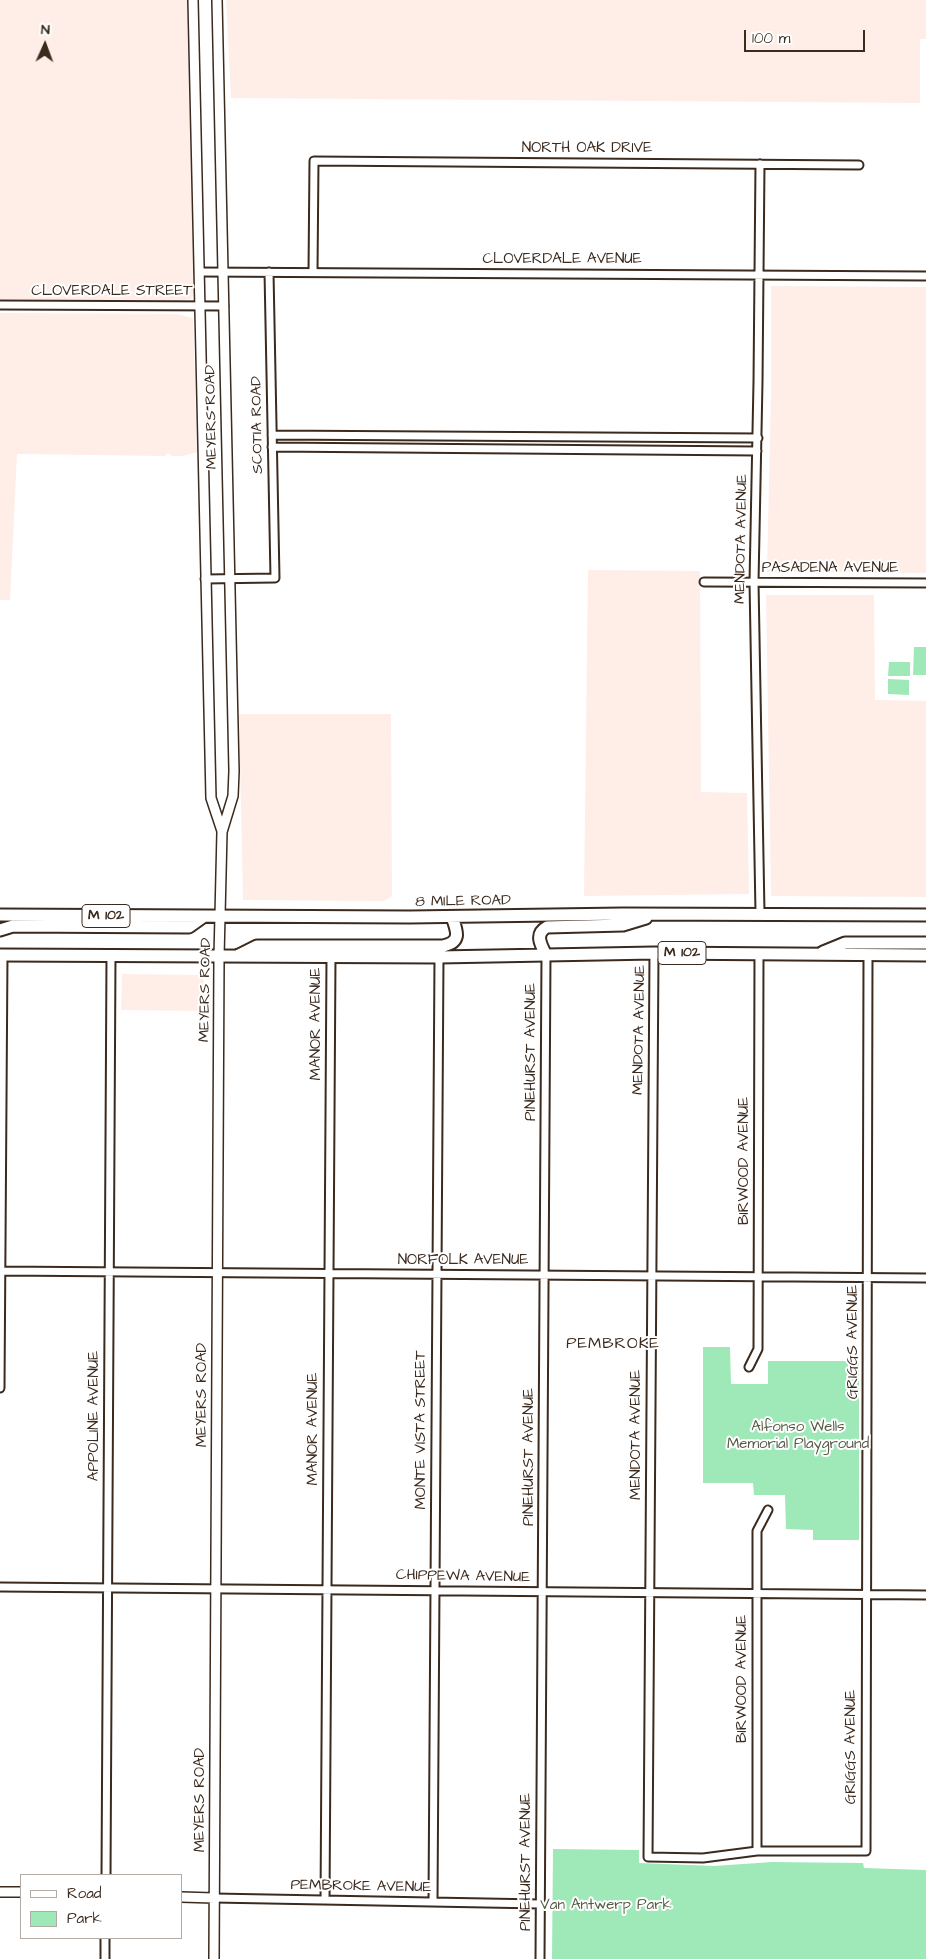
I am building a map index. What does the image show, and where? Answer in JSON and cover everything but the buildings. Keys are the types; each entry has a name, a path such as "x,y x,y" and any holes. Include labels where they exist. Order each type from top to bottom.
{"highway":[{"name":"8 MILE ROAD","path":"0,915 452,917 760,913 926,915"},
{"path":"546,955 539,936 541,931 547,927 623,924 660,914"},
{"path":"0,930 13,926 189,927 203,917"},
{"path":"235,957 258,946 443,946 454,942 457,936 457,930 452,917"},
{"path":"819,954 845,943 926,943"},
{"name":"M 102","path":"1,954 219,957 439,957 654,953 926,954"}],"street":[{"name":"MEYERS ROAD","path":"193,0 211,798 222,832"},
{"name":"MEYERS ROAD","path":"214,1959 219,957 222,832 233,796 234,771 217,0"},
{"name":"NORTH OAK DRIVE","path":"313,272 314,161 859,165"},
{"name":"MENDOTA AVENUE","path":"760,164 758,438 754,582 760,913"},
{"name":"CLOVERDALE AVENUE","path":"199,272 926,276"},
{"name":"SCOTIA ROAD","path":"230,578 275,578 269,272"},
{"name":"CLOVERDALE STREET","path":"0,305 224,306"},
{"path":"272,435 758,438"},
{"path":"356,448 357,436"},
{"path":"503,436 503,448"},
{"path":"580,437 580,449"},
{"path":"658,437 658,450"},
{"path":"272,448 757,451"},
{"path":"205,579 230,578"},
{"name":"PASADENA AVENUE","path":"704,582 926,583"},
{"name":"MENDOTA AVENUE","path":"654,953 648,1857 703,1858 756,1851"},
{"name":"BIRWOOD AVENUE","path":"749,1367 758,1349 759,953"},
{"path":"0,1388 1,954"},
{"name":"GRIGGS AVENUE","path":"756,1851 866,1851 868,954"},
{"name":"PINEHURST AVENUE","path":"540,1959 546,955"},
{"name":"APPOLINE AVENUE","path":"106,1874 111,956"},
{"name":"MANOR AVENUE","path":"325,1900 331,957"},
{"name":"MONTE VISTA STREET","path":"433,1902 439,957"},
{"name":"NORFOLK AVENUE","path":"0,1272 926,1278"},
{"name":"BIRWOOD AVENUE","path":"756,1851 757,1531 768,1510"},
{"name":"CHIPPEWA AVENUE","path":"0,1587 926,1595"},
{"path":"0,1892 20,1892"},
{"name":"PEMBROKE AVENUE","path":"182,1897 540,1904"},
{"path":"105,1959 106,1939"}],"shaded area":[{"path":"0,0 187,0 194,293 191,299 180,301 0,300"},
{"path":"226,0 926,0 926,39 920,39 920,103 231,98"},
{"path":"771,286 926,287 926,573 767,572"},
{"path":"0,313 178,314 193,318 197,452 182,456 172,456 168,453 165,456 17,454 10,600 0,600"},
{"path":"588,570 700,571 701,792 747,793 749,894 584,896"},
{"path":"766,595 874,595 875,700 926,701 926,897 771,896"},
{"path":"239,714 391,714 392,896 384,901 243,900"},
{"path":"122,974 204,975 203,1011 121,1010"}],"green space":[{"path":"914,647 926,647 926,675 913,675"},
{"path":"889,662 910,662 910,676 888,676"},
{"path":"888,679 909,680 909,695 888,694"},
{"name":"Alfonso Wells Memorial Playground","path":"703,1347 730,1347 731,1384 768,1384 768,1361 859,1361 859,1540 813,1540 813,1530 786,1529 785,1495 754,1495 753,1483 703,1483"},
{"name":"Van Antwerp Park","path":"553,1849 639,1850 639,1863 714,1866 772,1862 863,1863 864,1868 926,1870 926,1959 552,1959"}],"district":[{"name":"PEMBROKE","path":"613,1345"}]}
